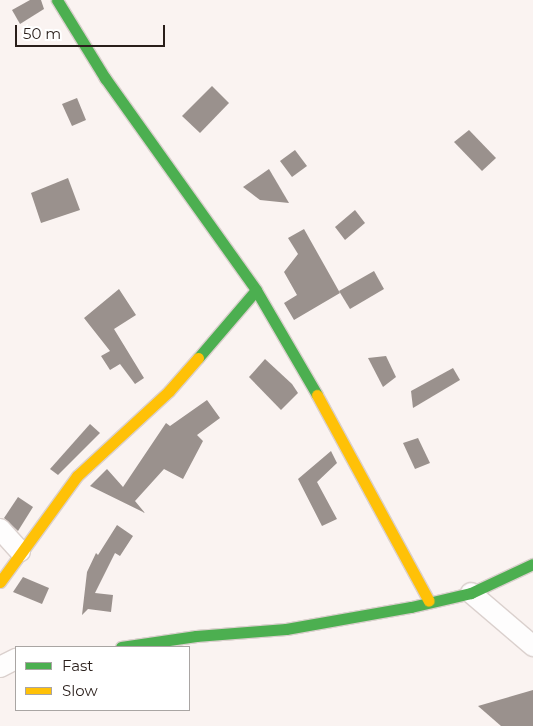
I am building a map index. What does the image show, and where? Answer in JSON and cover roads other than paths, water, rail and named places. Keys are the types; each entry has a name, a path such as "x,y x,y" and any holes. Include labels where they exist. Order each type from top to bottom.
{"street":[{"path":"57,0 105,78 256,290 330,417 429,602"},
{"path":"0,582 20,551 77,476 170,391 256,290"},
{"path":"0,528 20,551"},
{"path":"128,646 196,636 286,629 429,602 471,593 533,564"},
{"path":"471,593 533,646"},
{"path":"0,667 15,660"}]}
